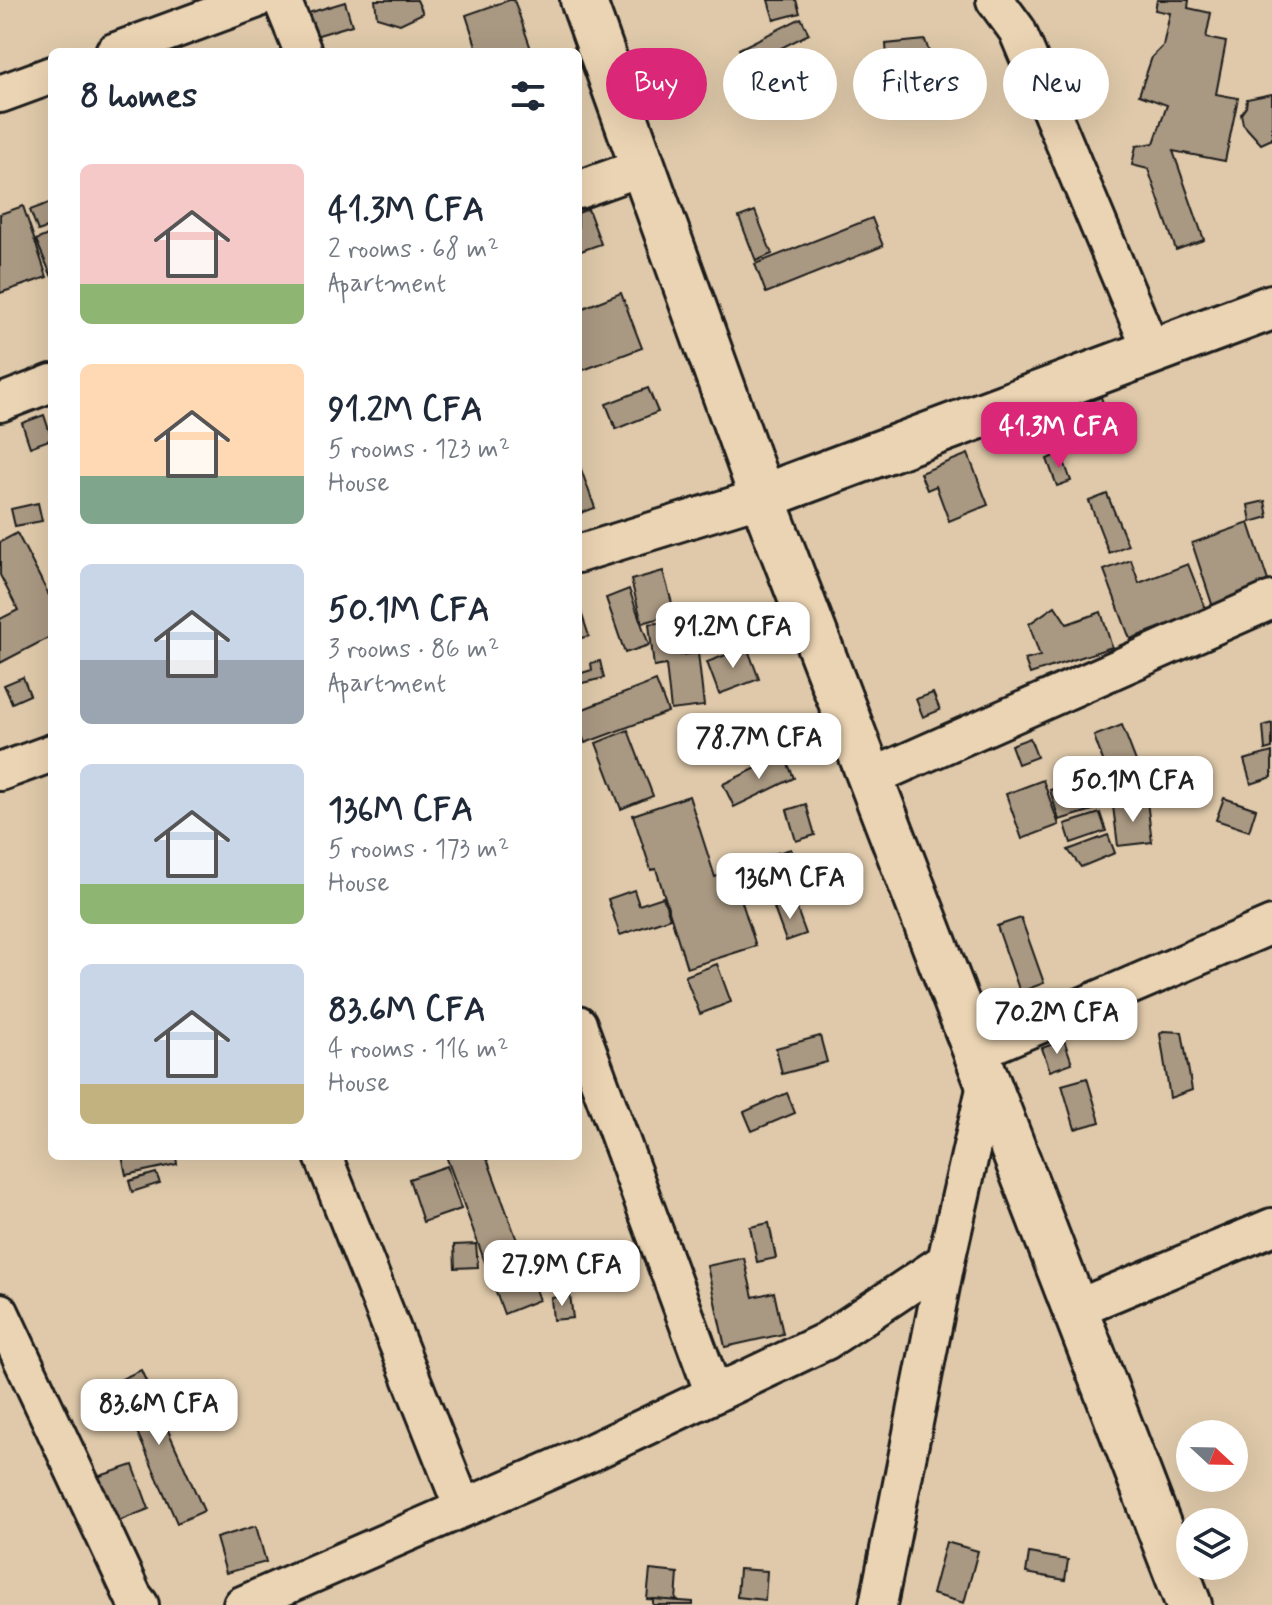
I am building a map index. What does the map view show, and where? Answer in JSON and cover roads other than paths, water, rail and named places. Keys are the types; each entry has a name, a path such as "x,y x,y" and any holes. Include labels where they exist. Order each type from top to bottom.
{"street":[{"path":"125,48 255,0"},
{"path":"282,0 301,48"},
{"path":"583,0 762,497 1189,1605"},
{"path":"995,0 1017,30 1152,352"},
{"path":"0,94 48,76"},
{"path":"582,189 645,166"},
{"path":"582,553 762,497 1272,307"},
{"path":"0,403 48,385"},
{"path":"870,778 1272,600"},
{"path":"0,772 48,754"},
{"path":"981,1066 1272,925"},
{"path":"582,1035 714,1394"},
{"path":"878,1605 981,1066"},
{"path":"325,1160 463,1508"},
{"path":"1075,1309 1272,1227"},
{"path":"242,1605 590,1453 826,1341 946,1261"},
{"path":"0,1312 140,1605"}]}
